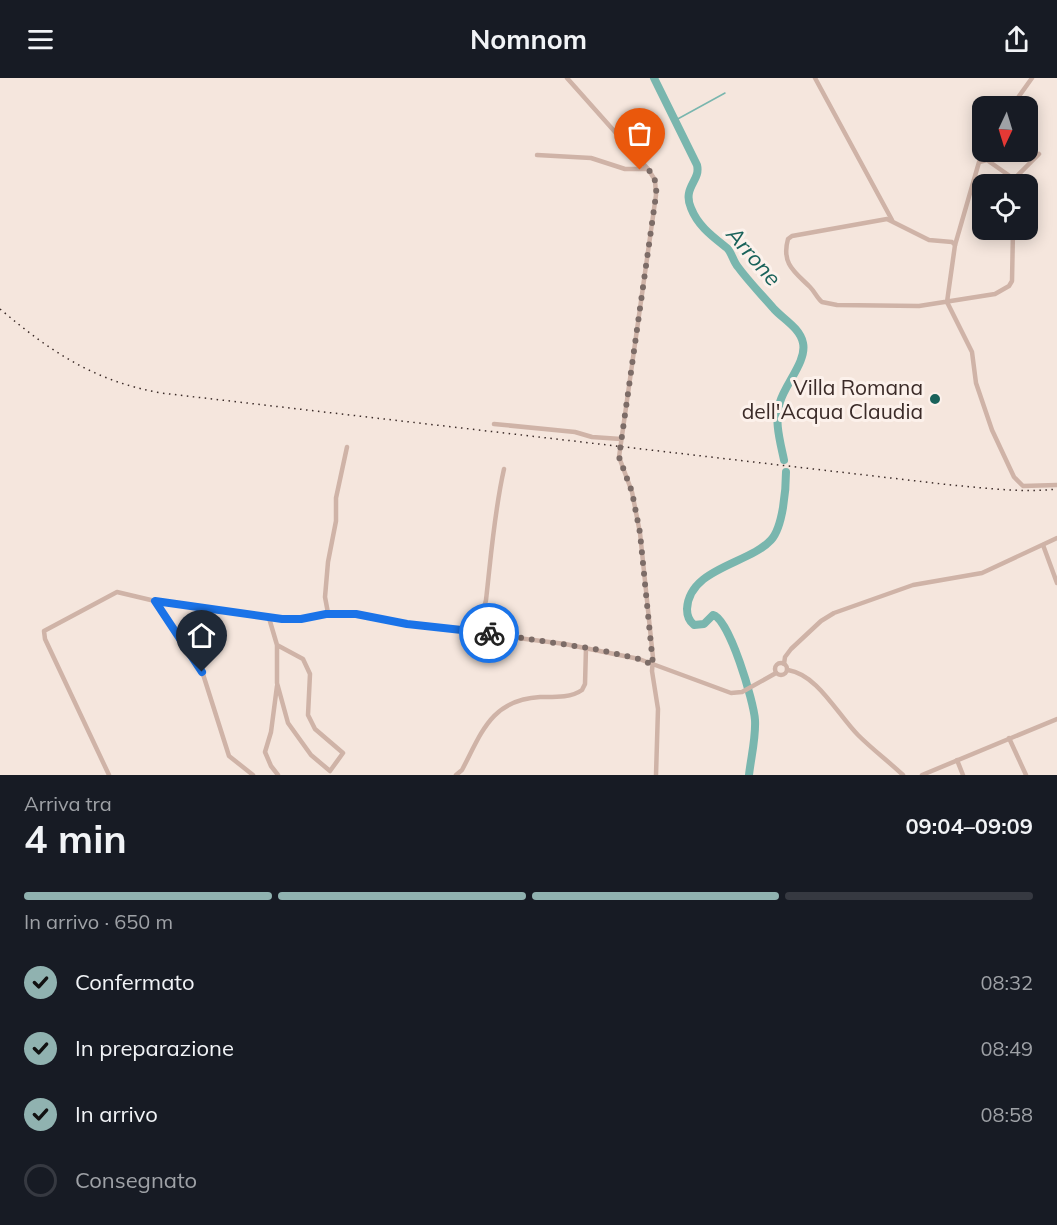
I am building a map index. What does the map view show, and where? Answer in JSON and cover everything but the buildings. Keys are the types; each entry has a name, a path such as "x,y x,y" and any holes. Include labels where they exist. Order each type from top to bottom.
{"street":[{"path":"567,78 656,180 656,195 621,439 620,460 632,492 640,533 657,710 656,775"},
{"path":"815,78 892,220"},
{"path":"1019,96 1032,78"},
{"path":"1021,174 1039,154"},
{"path":"537,155 591,158 625,169 648,169"},
{"path":"980,162 955,245 947,302 972,352 976,383 983,405 1014,477 1023,486 1032,488 1057,485"},
{"path":"988,162 1005,174"},
{"path":"955,245 950,242 930,240 892,220 885,219 792,236 788,239 786,254 796,275 822,302 837,305 911,306 995,294 1009,286 1012,281 1013,240"},
{"path":"494,424 621,439"},
{"path":"328,614 325,597 327,562 336,520 336,498 347,447"},
{"path":"482,633 480,627 504,470"},
{"path":"784,664 791,649 821,621 834,613 914,585 982,573 1057,538"},
{"path":"1043,545 1057,583"},
{"path":"109,775 45,639 44,631 117,592 155,601 269,618 301,619 328,614 356,614 407,624 586,648 639,659 722,691 735,693 777,673"},
{"path":"155,601 202,672 229,756 253,775"},
{"path":"269,618 277,645 278,683 271,732 265,752 278,775"},
{"path":"277,645 303,659 310,674 308,715 315,729 343,753 330,771 311,756 288,723 278,683"},
{"path":"456,775 462,770 488,722 497,712 524,699 574,694 582,690 585,684 586,648"},
{"path":"777,673 777,665 784,664"},
{"path":"784,664 788,670 803,675 818,687 841,717 903,775"},
{"path":"777,673 782,676 788,670"},
{"path":"922,775 1057,719"},
{"path":"1009,738 1026,775"},
{"path":"957,760 963,775"}],"waterway":[{"name":"Arrone","path":"654,78 697,165 698,171 689,195 691,208 697,220 727,248 736,265 774,309 795,328 803,343 799,365 778,409 778,431 784,460"},
{"path":"674,121 725,93"},
{"name":"Arrone","path":"749,775 755,720 740,662 719,620 713,615 704,624 694,625 687,614 687,609 690,595 698,584 709,575 749,555 771,540 781,517 786,472"}],"railway":[{"path":"0,309 37,339 74,363 115,381 161,393 951,485 1017,490 1057,489"}],"way so far":[{"path":"489,633 595,649 639,659 653,665 640,533 632,492 619,457 656,195 656,180 648,169 640,170"}],"place":[{"name":"Villa Romana dell'Acqua Claudia","path":"935,399"}],"route":[{"path":"202,672 155,601 282,619 347,613 407,624 489,633"}]}
